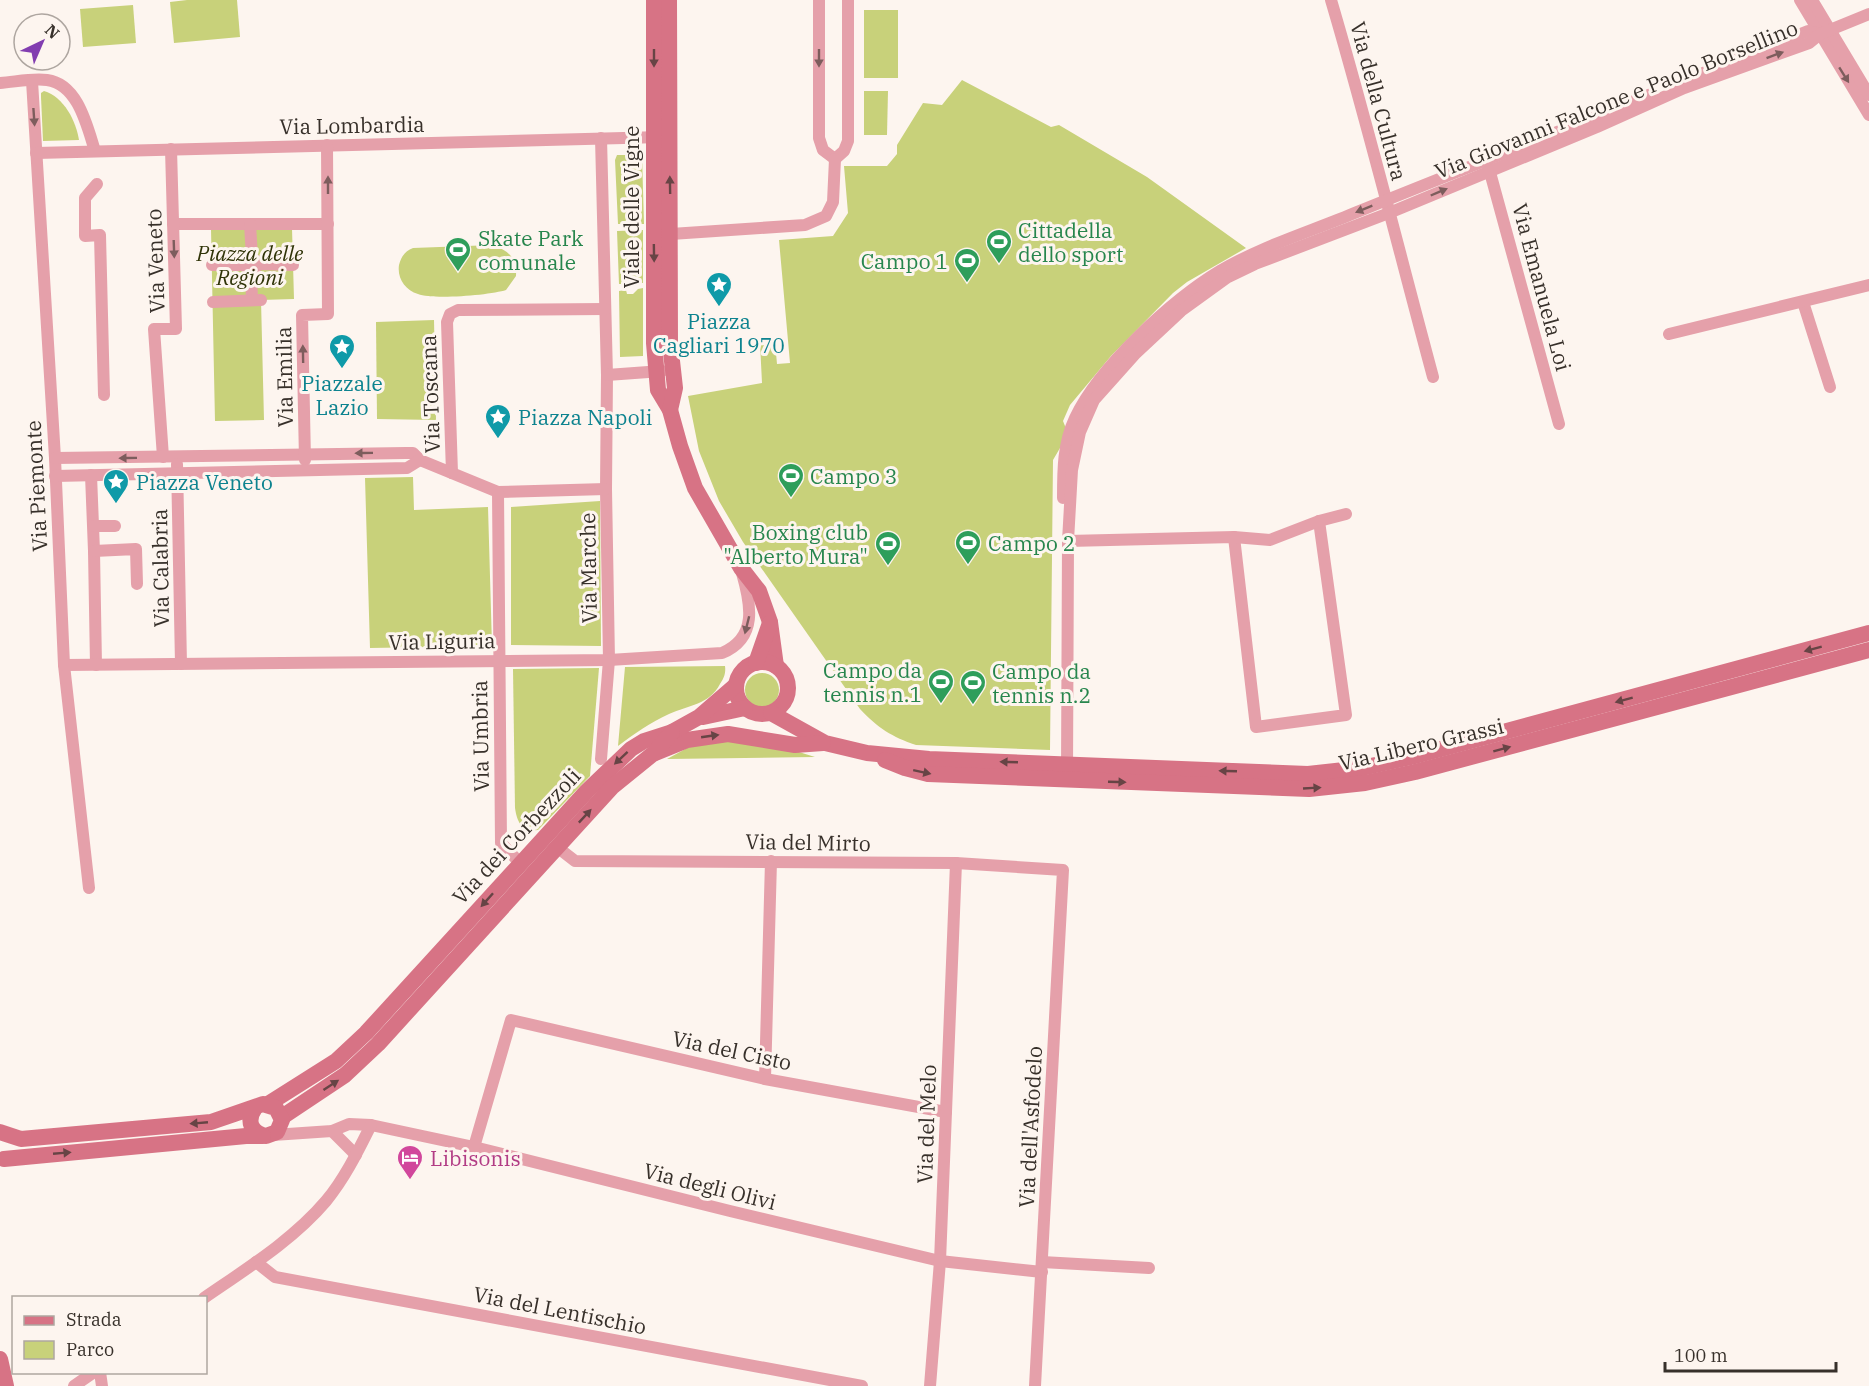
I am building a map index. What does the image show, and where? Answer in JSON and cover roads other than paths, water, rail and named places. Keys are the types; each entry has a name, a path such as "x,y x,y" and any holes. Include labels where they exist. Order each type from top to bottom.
{"main road":[{"name":"Viale delle Vigne","path":"654,0 661,137 670,234 670,343 665,371"},
{"name":"Viale delle Vigne","path":"669,0 661,137 654,343 665,371 675,388 670,410 695,488 741,568 759,591 770,622 776,666"},
{"path":"756,663 770,622"},
{"name":"Via Libero Grassi","path":"825,743 867,753 905,768 928,774 1063,772 1308,774 1362,768 1479,739 1869,633"},
{"name":"Via Libero Grassi","path":"1063,772 1309,789 1365,783 1483,754 1869,650"},
{"path":"763,662 776,666 787,680 788,690 785,701 771,713 757,714 745,708 738,698 736,685 741,674 750,665 756,663 763,662"},
{"name":"Via dei Corbezzoli","path":"412,994 520,863 587,790 631,749 644,741 672,732 699,717 736,685"},
{"path":"785,701 796,729"},
{"name":"Via dei Corbezzoli","path":"699,717 745,708"},
{"path":"771,713 796,729 825,743"},
{"name":"Via dei Corbezzoli","path":"412,994 557,847 612,787 654,753 672,732"},
{"path":"654,753 687,741 728,735 795,745 825,743"},
{"path":"0,1132 21,1139 211,1122 261,1106 336,1061 412,994"},
{"path":"261,1106 250,1117 251,1127 258,1134 275,1128 345,1075 378,1044 412,994"},
{"path":"261,1106 276,1108 275,1128"},
{"path":"0,1137 4,1150 2,1165 246,1136 275,1128"},
{"path":"0,1359 6,1386"}],"street":[{"path":"819,0 819,138 823,150 835,159"},
{"path":"670,234 805,225 826,216 832,202 835,159 844,151 848,141 848,0"},
{"name":"Via della Cultura","path":"1331,0 1366,119 1433,377"},
{"path":"1800,0 1869,94"},
{"path":"1812,0 1825,33 1869,115"},
{"name":"Via Giovanni Falcone e Paolo Borsellino","path":"1173,312 1228,277 1255,264 1389,213 1489,166 1787,38 1808,30 1825,33 1869,14"},
{"path":"0,83 48,80 62,86 71,95 84,116 95,151"},
{"name":"Via Piemonte","path":"32,81 55,458 64,665 89,888"},
{"name":"Via Lombardia","path":"36,153 661,137"},
{"name":"Via Marche","path":"600,138 607,375 609,660 601,759"},
{"name":"Via Emilia","path":"305,454 302,315 328,314 327,145"},
{"name":"Via Veneto","path":"163,457 154,328 176,329 171,149"},
{"name":"Via Giovanni Falcone e Paolo Borsellino","path":"1063,772 1067,488 1080,432 1095,400 1173,312 1219,271 1386,200 1489,166"},
{"name":"Via Emanuela Loi","path":"1489,166 1559,424"},
{"path":"97,184 85,198 90,204 85,236 100,235 104,395"},
{"path":"173,224 328,224"},
{"path":"213,302 257,300 250,224"},
{"path":"212,265 293,265"},
{"path":"1669,334 1869,285"},
{"path":"1803,302 1830,387"},
{"name":"Via Toscana","path":"452,473 447,322 450,314 459,310 605,309"},
{"path":"607,375 665,371"},
{"path":"55,458 413,453 420,460 498,492 606,489"},
{"path":"305,454 305,471"},
{"name":"Via Calabria","path":"177,457 181,664"},
{"path":"55,476 407,468 420,460"},
{"path":"91,475 96,664"},
{"name":"Via Giovanni Falcone e Paolo Borsellino","path":"1065,593 1068,541 1067,488"},
{"name":"Via Umbria","path":"498,492 501,843 520,863"},
{"path":"1068,541 1234,537 1270,540 1319,521 1346,514"},
{"path":"1234,537 1256,727 1346,715 1319,521"},
{"path":"94,526 115,526"},
{"path":"94,551 136,549 137,584"},
{"name":"Via Liguria","path":"64,665 609,660 722,653 733,648 744,635 750,617 749,596 741,568"},
{"name":"Via del Mirto","path":"557,847 575,861 956,863 1063,870"},
{"path":"765,1079 771,861"},
{"name":"Via del Melo","path":"930,1386 940,1261 956,863"},
{"name":"Via dell'Asfodelo","path":"1035,1386 1063,870"},
{"name":"Via del Cisto","path":"474,1147 511,1020 765,1079 946,1112"},
{"path":"207,1296 256,1262 311,1217 342,1180 371,1125 349,1124 332,1131 302,1133 275,1128"},
{"name":"Via degli Olivi","path":"371,1125 474,1147 719,1209 940,1261 1042,1267 1149,1268"},
{"path":"332,1131 356,1155"},
{"name":"Via del Lentischio","path":"256,1262 275,1277 826,1382 862,1386"},
{"path":"74,1386 91,1374"}],"place":[{"name":"Cittadella dello sport","path":"999,265"},
{"name":"Skate Park comunale","path":"458,273"},
{"name":"Campo 1","path":"967,284"},
{"name":"Piazza Cagliari 1970","path":"719,308"},
{"name":"Piazzale Lazio","path":"342,370"},
{"name":"Piazza Napoli","path":"498,440"},
{"name":"Campo 3","path":"791,499"},
{"name":"Piazza Veneto","path":"116,505"},
{"name":"Campo 2","path":"968,566"},
{"name":"Boxing club \"Alberto Mura\"","path":"888,567"},
{"name":"Campo da tennis n.1","path":"941,705"},
{"name":"Campo da tennis n.2","path":"973,706"},
{"name":"Libisonis","path":"410,1181"}],"park label":[{"name":"Piazza delle Regioni","path":"250,265"}]}
